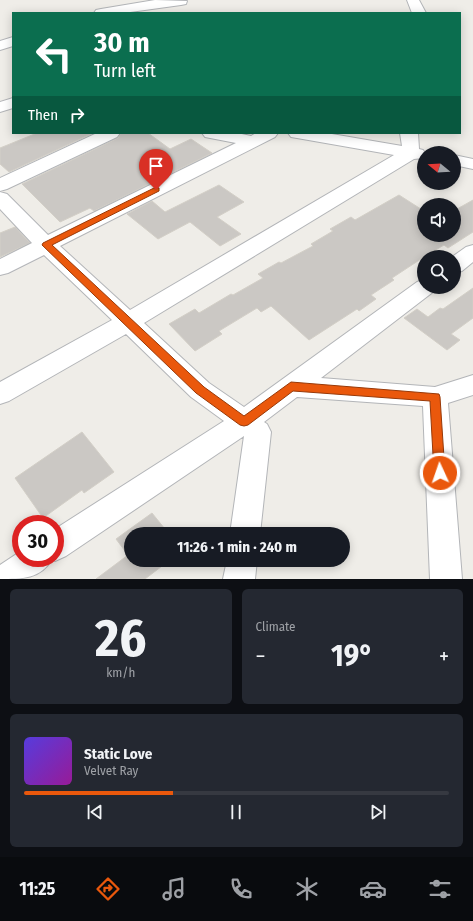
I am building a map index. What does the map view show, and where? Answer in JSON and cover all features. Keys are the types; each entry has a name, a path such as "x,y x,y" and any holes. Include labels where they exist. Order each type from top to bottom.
{"street":[{"path":"413,0 419,12"},
{"path":"112,12 135,10 181,1"},
{"path":"0,46 12,41"},
{"path":"0,107 12,103"},
{"path":"0,185 109,134"},
{"path":"224,134 261,137"},
{"path":"304,134 415,147"},
{"path":"0,268 261,137"},
{"path":"0,394 128,322 415,147"},
{"path":"461,161 473,164"},
{"path":"0,198 46,245 200,390 258,432 246,527"},
{"path":"461,261 473,252"},
{"path":"64,540 244,422 417,293"},
{"path":"435,397 473,385"},
{"path":"291,386 435,397 473,396"},
{"path":"435,397 446,579"},
{"path":"6,579 24,567"},
{"path":"239,579 241,567"}],"building":[{"path":"35,134 91,134 9,172 0,164 0,148"},
{"path":"120,134 149,134 170,149 191,139 212,153 94,211 90,208 60,222 22,184 118,138"},
{"path":"219,185 244,202 217,217 241,234 220,246 190,222 158,239 127,214 152,201 165,212"},
{"path":"399,195 417,207 417,242 457,242 448,248 444,245 436,250 417,250 417,262 392,278 394,280 371,295 376,299 359,311 357,309 309,340 271,306 261,312 257,308 219,331 222,334 195,351 169,324 195,309 199,313 231,294 233,295 263,278 258,274 313,246 311,244 333,231 330,229 351,217 355,220"},
{"path":"473,200 473,232 461,240 461,207"},
{"path":"15,227 30,243 0,257 0,233"},
{"path":"473,288 473,318 451,334 460,340 447,350 404,318 417,309 428,317 440,308 443,309"},
{"path":"82,432 114,472 84,493 82,490 47,515 41,515 15,478"},
{"path":"152,513 163,527 133,527"},
{"path":"124,533 124,550 116,539"},
{"path":"124,558 124,567 161,567 145,579 96,579"}],"route":[{"path":"156,190 46,245 200,390 244,422 291,386 378,394 435,397 440,473"}]}
